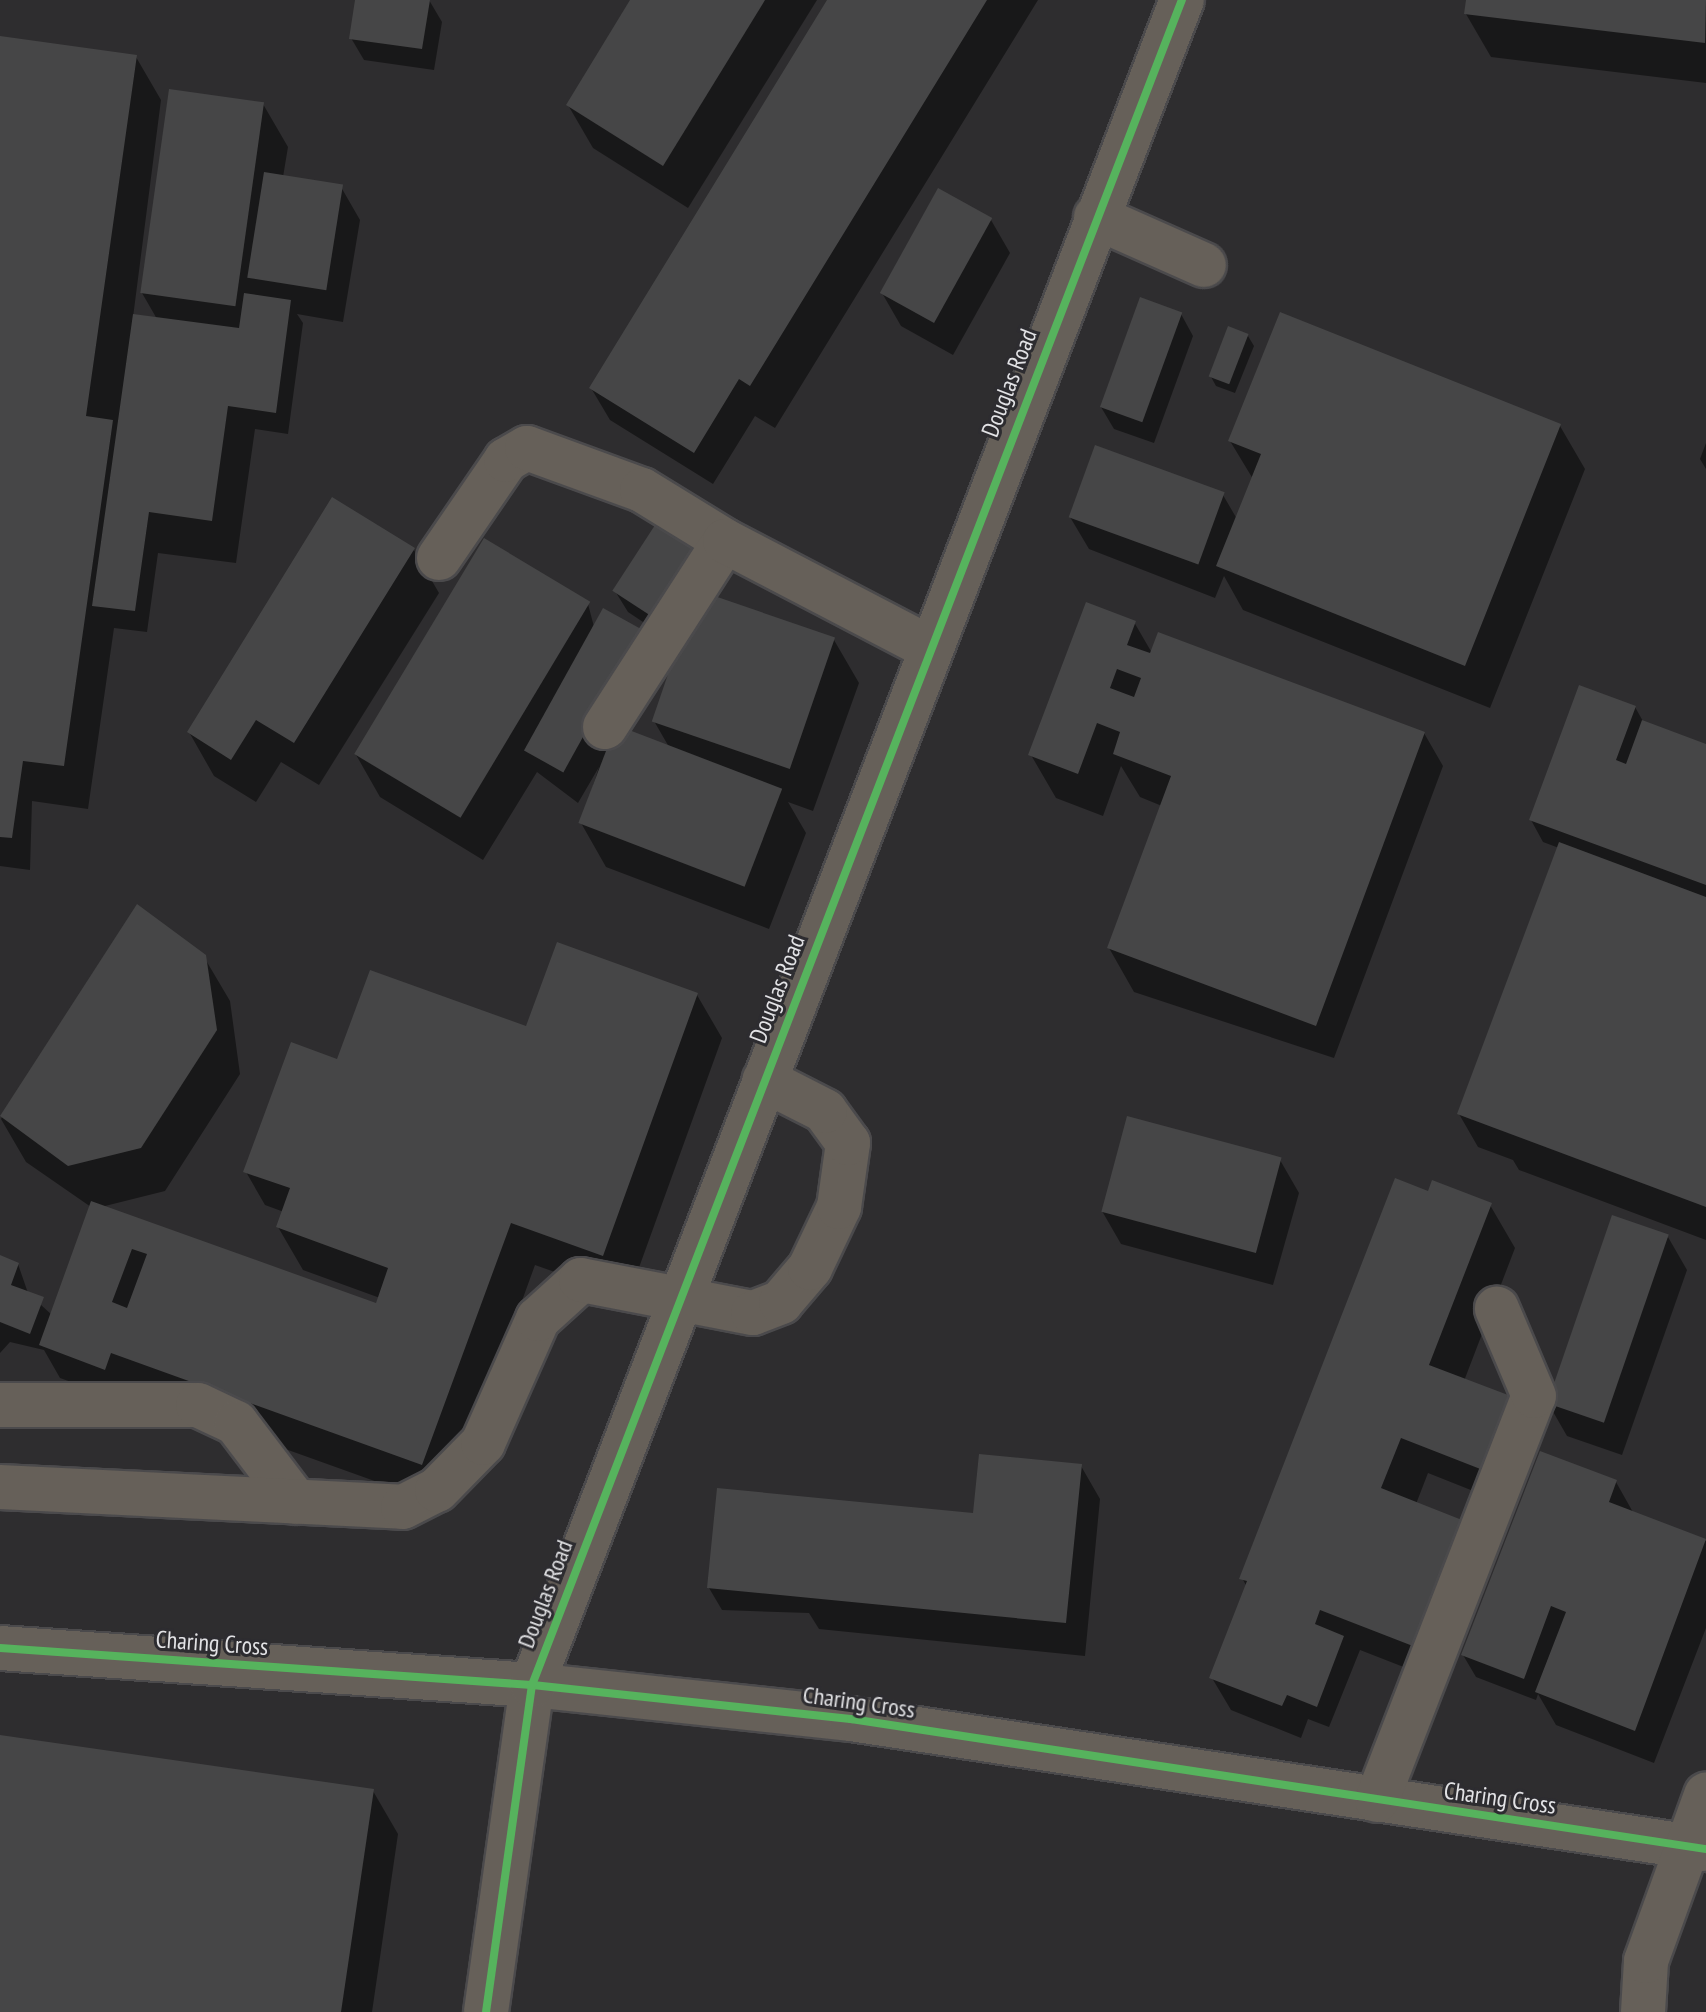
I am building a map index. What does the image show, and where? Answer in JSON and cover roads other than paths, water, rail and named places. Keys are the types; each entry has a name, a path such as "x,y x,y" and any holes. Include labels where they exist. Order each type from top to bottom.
{"street":[{"name":"Douglas Road","path":"486,2012 532,1685 928,647 1182,0"},
{"path":"1096,217 1204,265"},
{"path":"439,558 506,460 527,448 642,490 725,541 928,647"},
{"path":"605,727 725,541"},
{"path":"0,1487 403,1507 437,1490 483,1443 538,1319 581,1280 753,1313 781,1302 810,1268 839,1207 848,1143 825,1111 764,1080"},
{"path":"1377,1800 1534,1396 1497,1309"},
{"path":"0,1405 198,1405 236,1423 296,1502"},
{"name":"Charing Cross","path":"0,1648 532,1685 851,1719 1696,1847"},
{"path":"1643,2012 1646,1961 1696,1847 1706,1795"}]}
